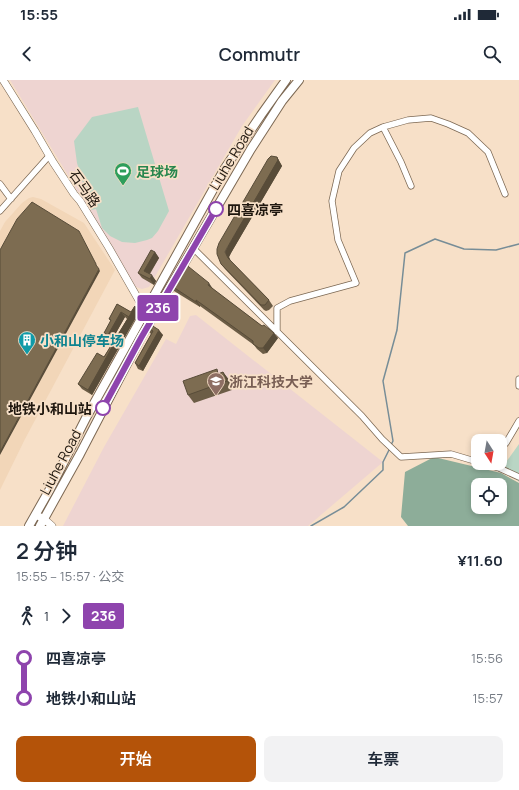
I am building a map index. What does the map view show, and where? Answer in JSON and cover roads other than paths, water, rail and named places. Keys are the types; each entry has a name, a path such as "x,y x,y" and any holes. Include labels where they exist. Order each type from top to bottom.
{"main road":[{"name":"Liuhe Road","path":"29,526 50,489 86,416 225,168 286,80"},
{"name":"Liuhe Road","path":"42,522 80,454 141,338 193,248 251,149 282,101 299,80"}],"street":[{"name":"石马路","path":"3,80 49,156 80,201 109,248 145,311"},
{"path":"277,332 277,308 290,301 356,283 338,240 332,201 339,172 354,148 370,133 383,127 408,120 431,118 468,133 488,152 505,194"},
{"path":"383,127 401,162 411,186"},
{"path":"0,211 49,156"},
{"path":"0,184 11,199"},
{"path":"193,248 362,416 401,457 451,454 471,460"},
{"path":"519,379 519,386"},
{"path":"507,441 519,421"},
{"path":"503,470 519,477"},
{"path":"36,515 42,522 52,526"}],"waterway":[{"path":"391,445 393,441 383,381 397,330 405,253 435,239 464,249 496,250 519,244"},
{"path":"311,526 344,507 383,470 383,462 390,448"}],"place":[{"name":"足球场","path":"123,186"},
{"name":"四喜凉亭","path":"216,209"},
{"name":"小和山停车场","path":"27,355"},
{"name":"浙江科技大学","path":"216,396"},
{"name":"地铁小和山站","path":"103,408"}]}
